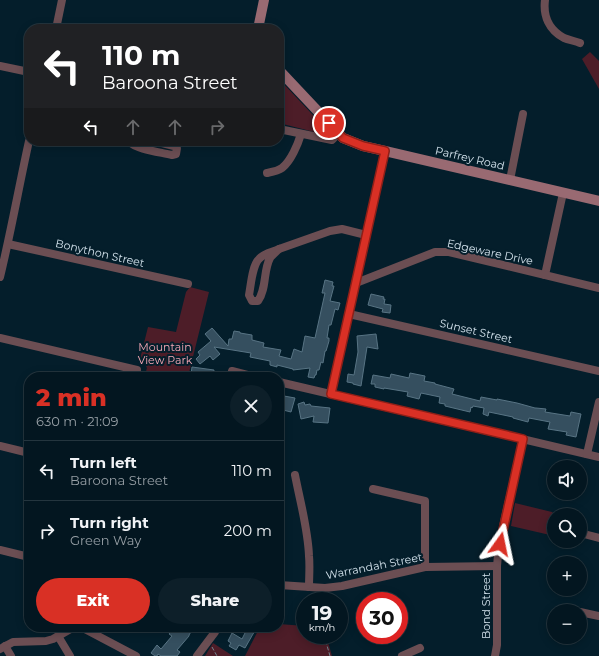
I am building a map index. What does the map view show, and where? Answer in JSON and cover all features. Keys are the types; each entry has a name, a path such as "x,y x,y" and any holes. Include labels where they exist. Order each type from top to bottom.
{"main road":[{"path":"259,24 264,0"},
{"name":"Parfrey Road","path":"284,75 338,133 350,142 599,201"}],"street":[{"path":"57,24 62,0"},
{"path":"545,0 545,18 552,29 564,38 580,43"},
{"path":"0,66 24,71"},
{"path":"510,180 523,114"},
{"path":"284,130 332,140 338,133"},
{"path":"267,173 275,172 287,163 301,134"},
{"path":"0,277 29,146"},
{"path":"134,146 172,156 176,154 177,148 174,146"},
{"path":"331,394 385,151"},
{"path":"545,275 563,193"},
{"path":"279,249 271,257 268,264 262,296 258,300 252,301 249,296 255,266 259,258 265,254 279,249 330,231 342,229 366,235"},
{"name":"Bonython Street","path":"8,244 188,284"},
{"name":"Edgeware Drive","path":"356,283 434,252 449,252 599,288"},
{"name":"Sunset Street","path":"349,314 599,371"},
{"path":"0,338 137,370"},
{"path":"284,383 599,457"},
{"path":"587,454 599,402"},
{"name":"Bond Street","path":"495,656 497,638 497,566 501,537 523,439"},
{"path":"0,446 24,452"},
{"path":"295,475 308,539 310,573 309,587"},
{"path":"373,489 425,501 425,567"},
{"path":"587,535 599,538"},
{"path":"0,550 24,556"},
{"name":"Warrandah Street","path":"284,585 325,588 342,586 425,567 497,566"},
{"path":"587,613 599,616"},
{"path":"11,656 3,648 13,642 46,641 65,632"},
{"path":"90,632 136,656"},
{"path":"197,656 216,632"},
{"path":"58,636 70,656"},
{"path":"402,656 420,648"}],"path":[{"path":"208,642 212,646 217,656"},
{"path":"327,644 330,656"}],"green space":[{"path":"590,52 599,61 599,89 582,59"},
{"path":"284,84 327,130 322,134 284,124"},
{"name":"Mountain View Park","path":"190,287 209,292 189,372 146,372 147,368 144,362 140,359 148,327 176,332 186,292"},
{"path":"515,503 547,511 547,534 511,526"},
{"path":"284,624 296,625 296,644 329,644 332,656 245,656 257,632 284,632"},
{"path":"213,643 233,656 205,656"}],"building":[{"path":"325,280 333,282 332,286 334,286 330,301 340,303 338,310 335,309 331,325 329,325 327,338 329,338 329,341 325,351 323,363 321,362 319,370 317,370 314,378 308,377 310,368 293,370 277,365 277,367 270,365 270,361 250,357 251,353 214,347 220,354 213,360 210,356 200,364 196,359 200,355 198,352 211,341 205,334 212,328 228,346 229,339 232,339 234,331 240,332 252,335 252,340 264,343 263,347 281,350 279,356 291,359 294,349 302,352 305,336 315,338 325,293 322,293"},
{"path":"371,294 384,297 384,304 391,305 390,313 382,312 383,309 368,305"},
{"path":"376,334 378,349 367,347 361,386 347,382 348,374 354,375 358,352 357,336"},
{"path":"192,367 214,370 214,372 191,372"},
{"path":"410,373 425,376 424,381 454,389 452,394 480,401 481,397 497,399 535,408 546,409 545,412 570,416 571,412 581,414 576,437 566,435 567,432 548,429 550,422 529,418 528,422 489,412 488,416 483,414 484,408 473,406 472,408 471,407 470,412 445,406 445,404 439,403 440,397 421,393 419,399 407,396 408,392 384,389 375,387 375,384 371,384 373,375 390,378 391,374 409,378"},
{"path":"284,396 295,398 291,412 284,410"},
{"path":"304,402 305,405 310,404 311,406 330,408 328,423 313,422 314,416 301,419 298,404"},
{"path":"171,632 191,632 177,650 180,652 177,656 161,656 158,654 155,656 151,653 157,645 161,649 172,636 169,634"},
{"path":"246,632 254,632 245,648 239,645 236,650 229,646 231,643 228,641 232,633 242,639"}],"route":[{"path":"329,123 343,138 350,142 385,151 331,394 523,439 500,544"}]}
